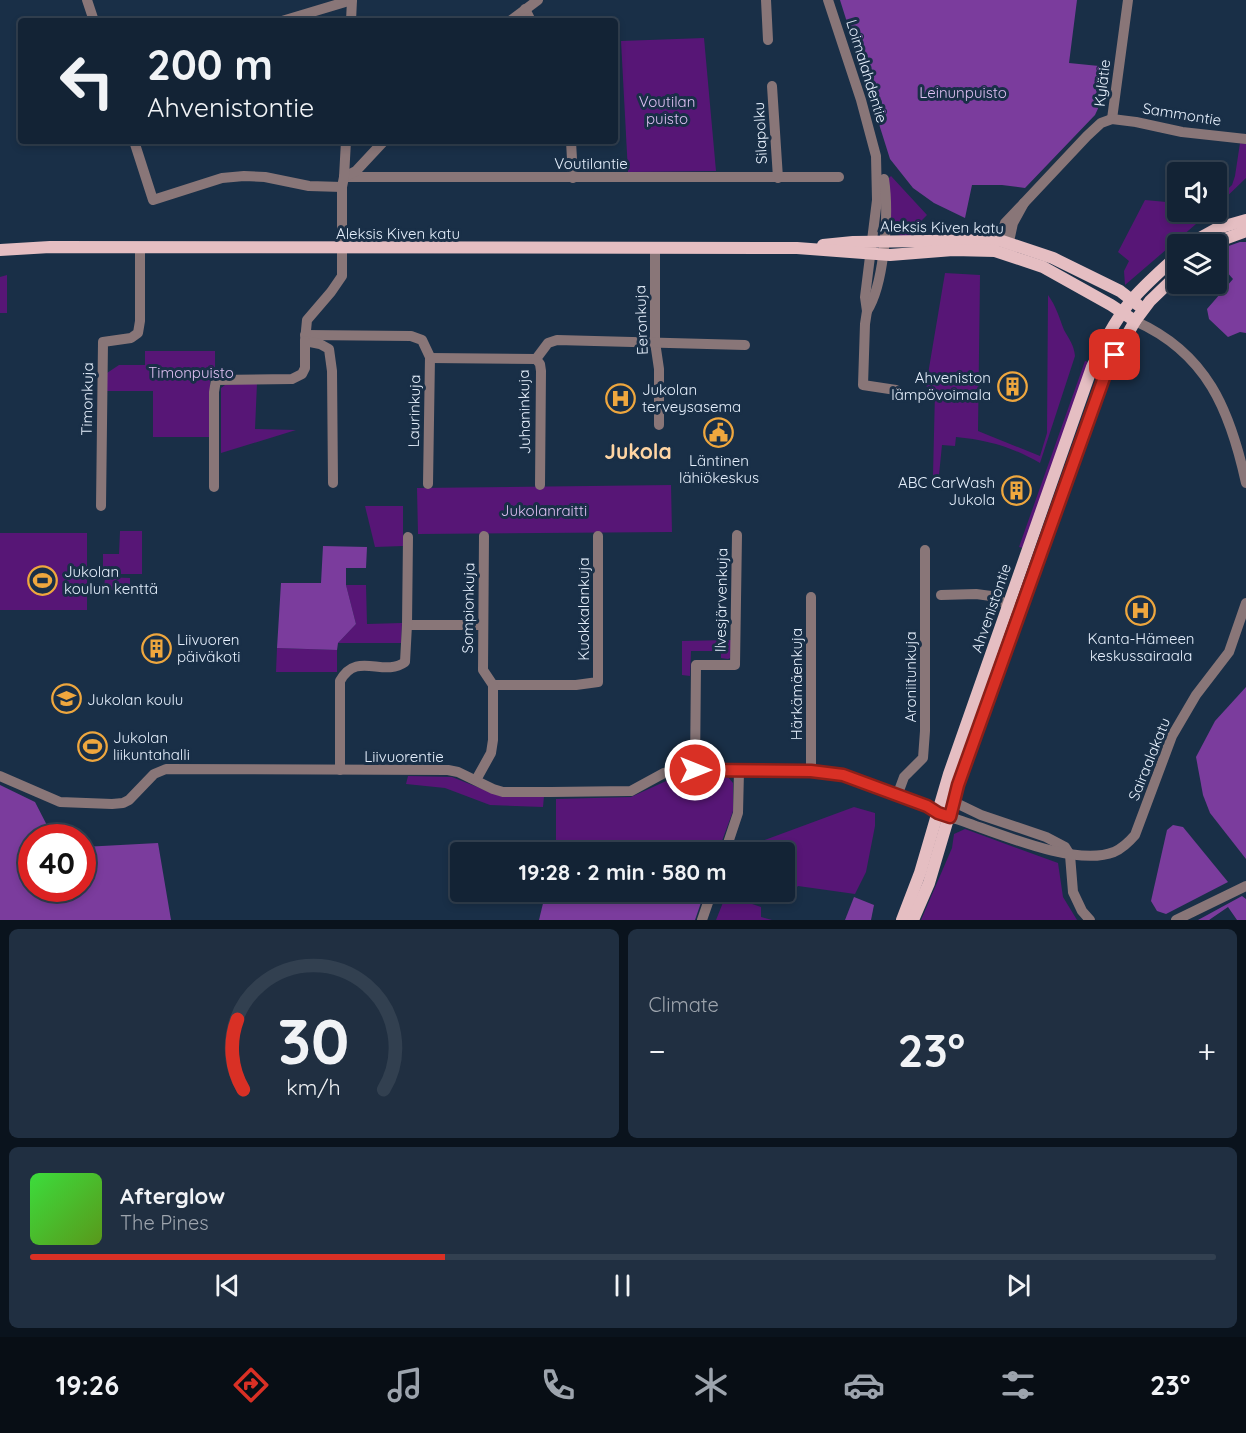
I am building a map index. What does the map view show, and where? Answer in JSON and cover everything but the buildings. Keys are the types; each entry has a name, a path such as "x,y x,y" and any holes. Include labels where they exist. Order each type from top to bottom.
{"main road":[{"path":"1207,234 1218,228 1246,220"},
{"path":"1227,238 1246,231"},
{"name":"Aleksis Kiven katu","path":"1002,247 1043,267 1135,321"},
{"name":"Aleksis Kiven katu","path":"0,250 50,248 976,249 1002,247 1053,258 1120,291 1143,310"},
{"name":"Ahvenistontie","path":"914,920 929,883 944,815 1008,606 1092,367 1122,312 1167,266"},
{"name":"Ahvenistontie","path":"948,801 1021,612 1106,372 1135,321 1167,285"},
{"name":"Ahvenistontie","path":"902,920 944,815"}],"street":[{"path":"87,0 93,18"},
{"path":"292,18 352,0 351,18"},
{"path":"514,18 538,0"},
{"path":"766,0 768,40"},
{"name":"Loimalahdentie","path":"828,0 875,151 878,187 877,248 865,297 867,311 863,385 896,390"},
{"name":"Kylätie","path":"1002,247 1024,203 1087,136 1101,123 1112,119 1128,0"},
{"path":"525,9 530,18"},
{"name":"Silapolku","path":"772,86 778,178"},
{"name":"Sammontie","path":"1112,119 1182,132 1246,139"},
{"name":"Voutilantie","path":"135,144 153,200 222,178 244,176 265,177 309,186 343,182 573,178 839,177"},
{"path":"214,487 216,380 292,379 302,374 305,368 307,320 342,276 346,144"},
{"path":"343,182 381,144"},
{"path":"571,144 573,178"},
{"name":"Timonkuja","path":"101,506 103,342 131,338 138,333 140,248"},
{"name":"Eeronkuja","path":"655,249 655,342 659,369 659,425"},
{"path":"1143,310 1157,330 1203,372 1231,426 1246,483"},
{"path":"1135,321 1157,330"},
{"name":"Laurinkuja","path":"305,338 411,336 422,340 430,358 428,484"},
{"path":"305,338 329,349 332,371 333,483"},
{"name":"Juhaninkuja","path":"540,485 541,371 536,359 548,343 557,340 745,345"},
{"path":"430,358 536,359"},
{"name":"Ilvesjärvenkuja","path":"695,770 696,665 735,665 737,535"},
{"name":"Sompionkuja","path":"476,780 491,753 493,740 493,685 483,670 484,536"},
{"name":"Kuokkalankuja","path":"493,685 576,685 598,681 598,536"},
{"path":"340,770 340,681 346,671 355,665 399,666 405,662 408,537"},
{"name":"Aroniitunkuja","path":"897,796 904,777 923,758 925,550"},
{"path":"940,596 976,594 991,596 1021,612"},
{"name":"Härkämäenkuja","path":"811,597 811,771"},
{"name":"Sairaalakatu","path":"944,815 1041,848 1070,855 1113,852 1126,845 1135,835 1172,736 1196,695 1229,652 1246,603"},
{"path":"407,625 483,624"},
{"name":"Liivuorentie","path":"0,776 60,802 112,804 129,800 154,774 166,769 448,770 503,792 626,792 669,771 811,771 843,775 927,806 944,815"},
{"path":"728,842 738,813 739,771"},
{"path":"927,806 948,801 1055,841 1065,847 1070,855 1072,892 1082,911 1090,920"},
{"path":"1176,920 1246,886"},
{"path":"702,920 708,902"}],"green space":[{"name":"Leinunpuisto","path":"840,0 1077,0 1069,63 1109,67 1106,91 1095,115 1025,188 972,185 965,218 934,203 913,188 890,159"},
{"name":"Voutilan puisto","path":"704,38 716,171 628,172 621,41"},
{"path":"1240,143 1246,144 1246,178 1227,196 1227,190 1232,185"},
{"path":"891,176 927,215 920,222 922,233 903,236 897,234 893,228 888,202"},
{"path":"1145,200 1167,202 1167,222 1198,222 1184,234 1167,234 1167,249 1125,285 1124,271 1129,261 1118,252"},
{"path":"1246,242 1246,333 1240,332 1228,337 1209,319 1207,309 1220,294 1227,294 1227,286 1233,279 1227,272 1227,247"},
{"path":"945,273 980,275 978,431 1040,456 1047,433 1048,295 1053,303 1075,356 1040,463 1000,445 956,437 955,446 942,445 939,475 933,475 935,392 926,386"},
{"path":"7,275 7,313 0,313 0,277"},
{"name":"Timonpuisto","path":"145,351 215,351 215,374 210,375 210,437 153,437 153,391 107,391 107,373 119,365 145,365"},
{"path":"1085,361 1089,362 1023,548 1019,547"},
{"path":"257,383 255,429 296,430 221,453 221,388 225,385"},
{"name":"Jukolanraitti","path":"671,485 672,532 418,534 417,488"},
{"path":"365,506 403,506 403,546 375,547"},
{"path":"120,531 142,531 142,574 103,574 103,554 119,554"},
{"name":"Jukolan koulun kenttä","path":"0,533 87,533 87,610 0,610"},
{"path":"323,546 367,547 366,568 346,568 346,585 356,624 338,643 337,650 277,648 281,583 321,583"},
{"path":"105,577 130,578 130,590 104,590"},
{"path":"346,585 366,585 367,624 402,623 401,643 338,643 356,624"},
{"path":"732,640 728,659 721,658 721,651 691,651 690,676 682,675 682,641"},
{"path":"277,648 337,650 337,672 276,672"},
{"path":"1246,687 1246,859 1210,813 1203,795 1196,757 1215,721"},
{"path":"408,776 452,777 500,796 544,796 543,807 490,805 445,788 406,784"},
{"path":"727,776 733,783 733,811 722,842 556,842 556,799 631,797 675,777"},
{"path":"0,785 35,802 46,824 18,824 18,902 96,902 96,846 158,843 171,920 0,920"},
{"path":"854,807 875,813 875,826 866,872 855,894 798,886 795,889 795,842 759,842"},
{"path":"1173,825 1183,827 1228,882 1166,914 1157,911 1151,901 1167,830"},
{"path":"965,829 1058,863 1063,897 1077,920 921,920 952,848 954,834"},
{"path":"1242,896 1246,899 1246,920 1237,920 1228,907 1209,920 1198,920"},
{"path":"854,897 874,905 871,920 845,920"},
{"path":"543,902 701,902 695,920 539,920"},
{"path":"723,902 746,902 761,907 761,917 772,920 716,920"}],"place":[{"name":"Ahveniston lämpövoimala","path":"1012,386"},
{"name":"Jukolan terveysasema","path":"621,398"},
{"name":"Läntinen lähiökeskus","path":"719,433"},
{"name":"ABC CarWash Jukola","path":"1016,491"},
{"name":"Jukolan koulun kenttä","path":"43,580"},
{"name":"Kanta-Hämeen keskussairaala","path":"1141,611"},
{"name":"Liivuoren päiväkoti","path":"156,648"},
{"name":"Jukolan koulu","path":"66,699"},
{"name":"Jukolan liikuntahalli","path":"92,746"}],"district":[{"name":"Jukola","path":"638,451"}],"route":[{"path":"695,770 811,771 843,775 927,806 950,817 958,785 1106,372 1115,355"}]}
